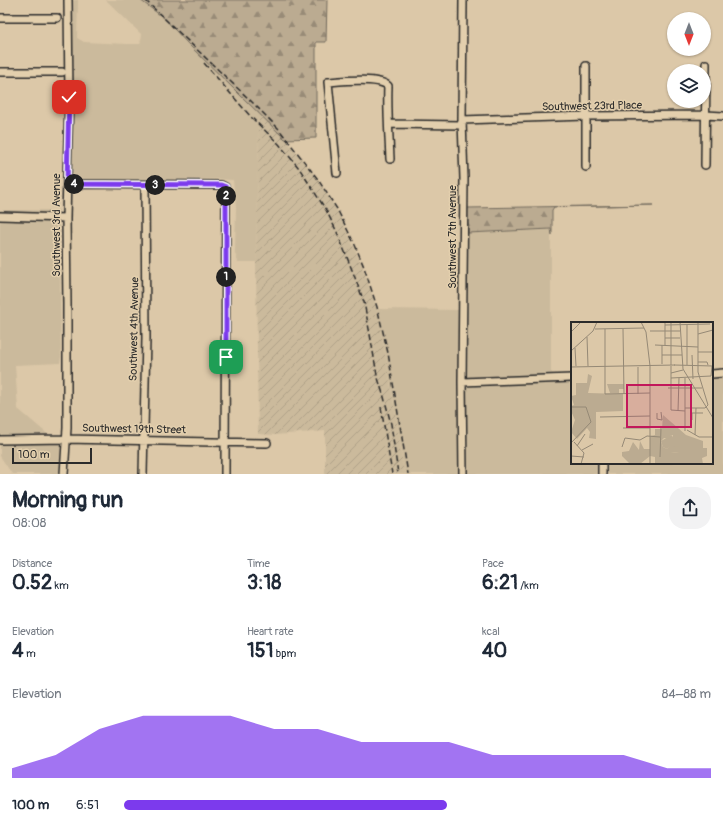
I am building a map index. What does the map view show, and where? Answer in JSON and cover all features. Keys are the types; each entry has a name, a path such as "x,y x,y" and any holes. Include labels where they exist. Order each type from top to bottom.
{"street":[{"name":"Southwest 3rd Avenue","path":"64,474 68,319 66,218 69,97 68,0"},
{"name":"Southwest 7th Avenue","path":"463,0 463,474"},
{"path":"0,18 57,18"},
{"path":"586,66 586,167"},
{"path":"0,72 62,72"},
{"path":"337,173 328,82 348,80 374,81 385,83 388,86 390,160"},
{"path":"705,165 706,108"},
{"name":"Southwest 23rd Place","path":"389,124 462,123 586,116 723,116"},
{"path":"67,184 221,185 226,187 225,474"},
{"name":"Southwest 4th Avenue","path":"143,474 146,338 145,185"},
{"path":"0,216 66,218"},
{"path":"462,382 571,378"},
{"name":"Southwest 19th Street","path":"0,440 267,443"}],"shaded area":[{"path":"64,0 78,0 77,38 84,42 140,44 142,35 106,0 140,0 164,18 188,44 259,112 256,262 238,262 235,253 236,207 233,180 63,182"},
{"path":"259,112 281,134 316,176 340,216 361,263 377,309 397,421 404,474 325,474 325,431 275,435 258,434 256,262"},
{"path":"0,210 59,210 60,363 15,365 18,409 64,448 65,474 12,474 0,456"},
{"path":"551,229 551,372 554,374 571,374 571,464 713,464 713,371 723,371 723,474 466,474 466,310 468,310 468,233"},
{"path":"377,309 460,310 460,474 404,474 397,421"}],"green space":[{"path":"140,0 327,0 326,42 316,42 316,138 285,139 188,44 164,18"},
{"path":"653,205 554,207 552,210 552,235 551,229 468,233 467,208"}],"railway":[{"path":"145,0 278,128 317,178 337,209 364,267 377,307 388,353 408,474"},
{"path":"204,63 251,117 279,144 299,168 326,210 337,232 364,302 377,375 391,424 398,474"},
{"path":"381,407 392,474"}],"route":[{"path":"69,97 67,184 221,185 226,187 226,357"}]}
